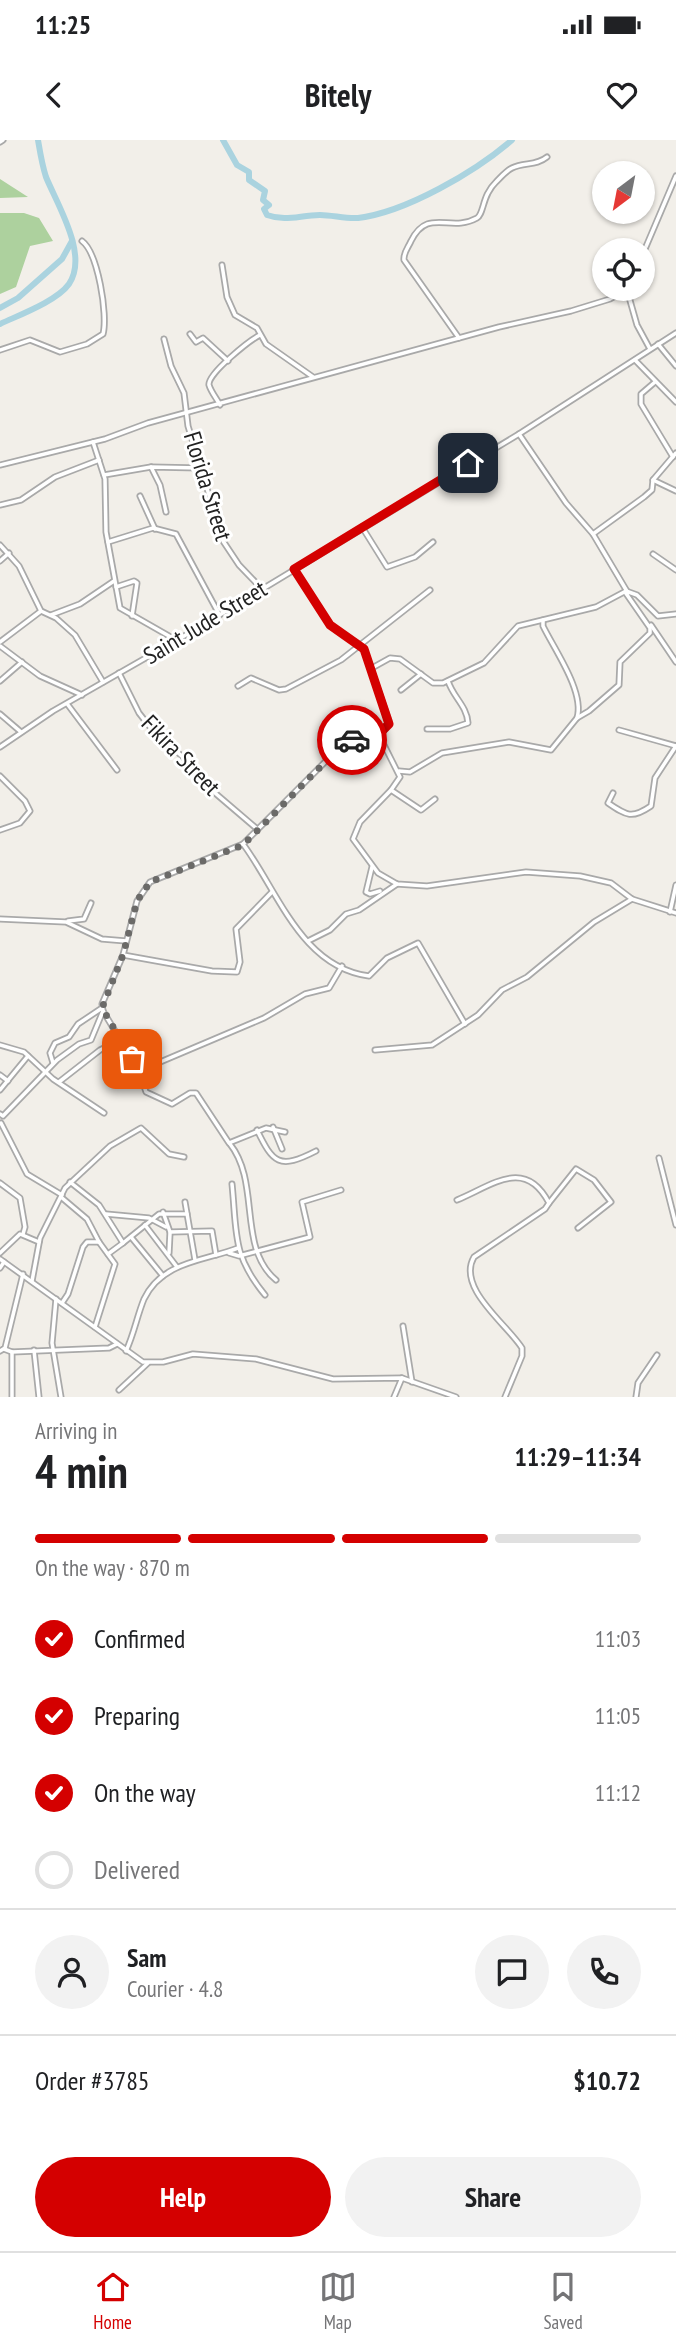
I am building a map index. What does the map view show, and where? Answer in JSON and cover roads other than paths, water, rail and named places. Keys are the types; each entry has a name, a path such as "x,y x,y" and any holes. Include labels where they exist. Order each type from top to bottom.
{"street":[{"path":"459,338 450,330 440,309 403,258 415,233 425,223 458,224 476,219 482,212 484,196 504,174 512,168 538,163 547,157"},
{"path":"650,238 676,177"},
{"path":"0,350 30,340 60,352 87,344 103,334 104,308 95,266 90,250 82,241"},
{"path":"222,265 232,311 260,335 266,344 313,377"},
{"path":"0,465 93,442 313,377 571,311 597,301"},
{"path":"631,301 637,325 650,349"},
{"path":"448,342 450,330"},
{"name":"Saint Jude Street","path":"0,747 103,682 519,434 676,333"},
{"path":"190,334 196,342 203,338 208,341 228,360"},
{"path":"220,405 209,382 218,368 260,335"},
{"name":"Florida Street","path":"164,339 170,366 184,393 188,426 223,541 239,565 261,588"},
{"path":"657,344 676,366"},
{"path":"635,360 676,402"},
{"path":"593,534 652,490 653,480 674,455 641,404 641,394 655,382"},
{"path":"399,771 410,772 442,752 509,742 551,750 577,718 619,685 620,662 651,631 625,592 593,534 566,503 519,434"},
{"path":"93,442 104,475 107,542 120,608 176,640"},
{"path":"0,505 20,500 55,477 99,460"},
{"path":"151,467 160,485 166,512"},
{"path":"104,475 151,467 201,468"},
{"path":"653,480 676,491"},
{"path":"140,496 155,529"},
{"path":"362,527 387,567 415,557 433,542"},
{"path":"107,542 155,529 178,536 219,614"},
{"path":"0,545 24,575 41,611 75,635 103,682"},
{"path":"0,561 9,553"},
{"path":"653,554 676,570"},
{"path":"96,1326 115,1267 88,1219 62,1196 27,1174 1,1124 2,1115 53,1063 79,1044 91,1040 123,955 137,901 150,882 243,845 256,828 345,744 379,734 389,724 372,668 361,645 330,625 294,569"},
{"path":"49,615 80,604 114,581"},
{"path":"116,587 134,581 137,583 132,616"},
{"path":"238,686 251,678 281,691 341,660 430,590"},
{"path":"625,592 676,662"},
{"path":"372,668 390,658 400,659 438,684 448,681 484,663 518,626 596,607 625,592 636,595 658,616 676,614"},
{"path":"41,611 0,644 40,676 82,695"},
{"path":"543,620 543,626 574,689 579,705 577,718"},
{"path":"0,681 23,661"},
{"name":"Fikira Street","path":"119,673 143,720 186,760 201,781 256,828"},
{"path":"401,690 421,674"},
{"path":"427,729 450,729 468,723 465,707 453,693 448,681"},
{"path":"68,705 117,770"},
{"path":"0,714 21,732"},
{"path":"613,793 608,803 630,815 639,814 651,806 655,778 676,746 618,730"},
{"path":"379,734 399,771 398,781 366,814 354,834 355,843 372,867 397,884"},
{"path":"0,776 25,801 30,811 20,823 0,830"},
{"path":"391,790 421,810 435,799"},
{"path":"243,845 306,941 325,958 369,976 387,958 418,943 465,1024"},
{"path":"372,867 366,892 370,894 385,890"},
{"path":"306,941 330,930 343,916 359,910 397,884 437,885 526,872 600,880 632,899 676,913"},
{"path":"670,912 676,885"},
{"path":"123,955 212,971 237,972 240,962 236,929 272,892"},
{"path":"375,1050 425,1048 465,1024 502,990 527,977 594,922 632,899"},
{"path":"0,919 66,922 84,919 91,903"},
{"path":"66,922 102,939 125,941"},
{"path":"139,1070 270,1015 305,994 329,988 342,966"},
{"path":"102,1009 139,1070 144,1090 167,1103 176,1103 190,1093 196,1093 244,1165 256,1251 262,1267 276,1280"},
{"path":"53,1063 50,1053 55,1043 69,1037 78,1024 102,1009"},
{"path":"59,1082 100,1050 120,1040"},
{"path":"0,1045 28,1056 45,1072 104,1114"},
{"path":"0,1090 28,1056"},
{"path":"0,1075 8,1081"},
{"path":"229,1143 257,1130 273,1127 285,1132"},
{"path":"273,1127 282,1149"},
{"path":"32,1280 39,1242 70,1182 110,1146 141,1128 169,1154 184,1157"},
{"path":"257,1130 267,1154 275,1159 290,1160 316,1151"},
{"path":"659,1158 676,1225"},
{"path":"505,1397 522,1356 522,1348 481,1298 471,1273 471,1262 476,1255 545,1209 576,1168 588,1174 611,1202 578,1228"},
{"path":"457,1200 509,1177 522,1176 529,1179 549,1203"},
{"path":"70,1182 88,1194 106,1214 123,1243"},
{"path":"0,1183 20,1198 25,1227 23,1234"},
{"path":"232,1184 239,1256 265,1295"},
{"path":"226,1253 239,1256 310,1237 302,1202 341,1190"},
{"path":"185,1202 195,1260"},
{"path":"108,1255 163,1212 187,1214"},
{"path":"163,1212 166,1227"},
{"path":"106,1214 153,1219 166,1227 170,1232 169,1255"},
{"path":"145,1225 177,1267"},
{"path":"170,1232 212,1231 216,1255"},
{"path":"0,1253 15,1237 23,1234 39,1242"},
{"path":"130,1237 163,1276"},
{"path":"62,1303 68,1294 83,1247 87,1242 99,1242"},
{"path":"126,1351 144,1299 163,1276 195,1260 238,1248"},
{"path":"0,1268 2,1260 96,1326 126,1351 148,1363"},
{"path":"23,1274 2,1350 12,1352 109,1348 117,1343"},
{"path":"56,1298 51,1343 61,1397"},
{"path":"402,1326 412,1382"},
{"path":"34,1350 39,1397"},
{"path":"12,1352 12,1397"},
{"path":"119,1390 148,1363 193,1354 256,1359 333,1379 402,1378 456,1397"},
{"path":"636,1397 638,1383 657,1355"},
{"path":"394,1397 402,1378"},
{"path":"434,1397 438,1392"}],"waterway":[{"path":"0,324 56,296 69,284 74,272 75,259 69,230 46,177 38,140"},
{"path":"223,140 237,165 249,172 249,180 265,191 263,200 269,205 264,209 267,215 280,218 320,215 358,218 397,208 460,177 512,140"},
{"path":"0,308 18,298 62,259 72,241"}]}
